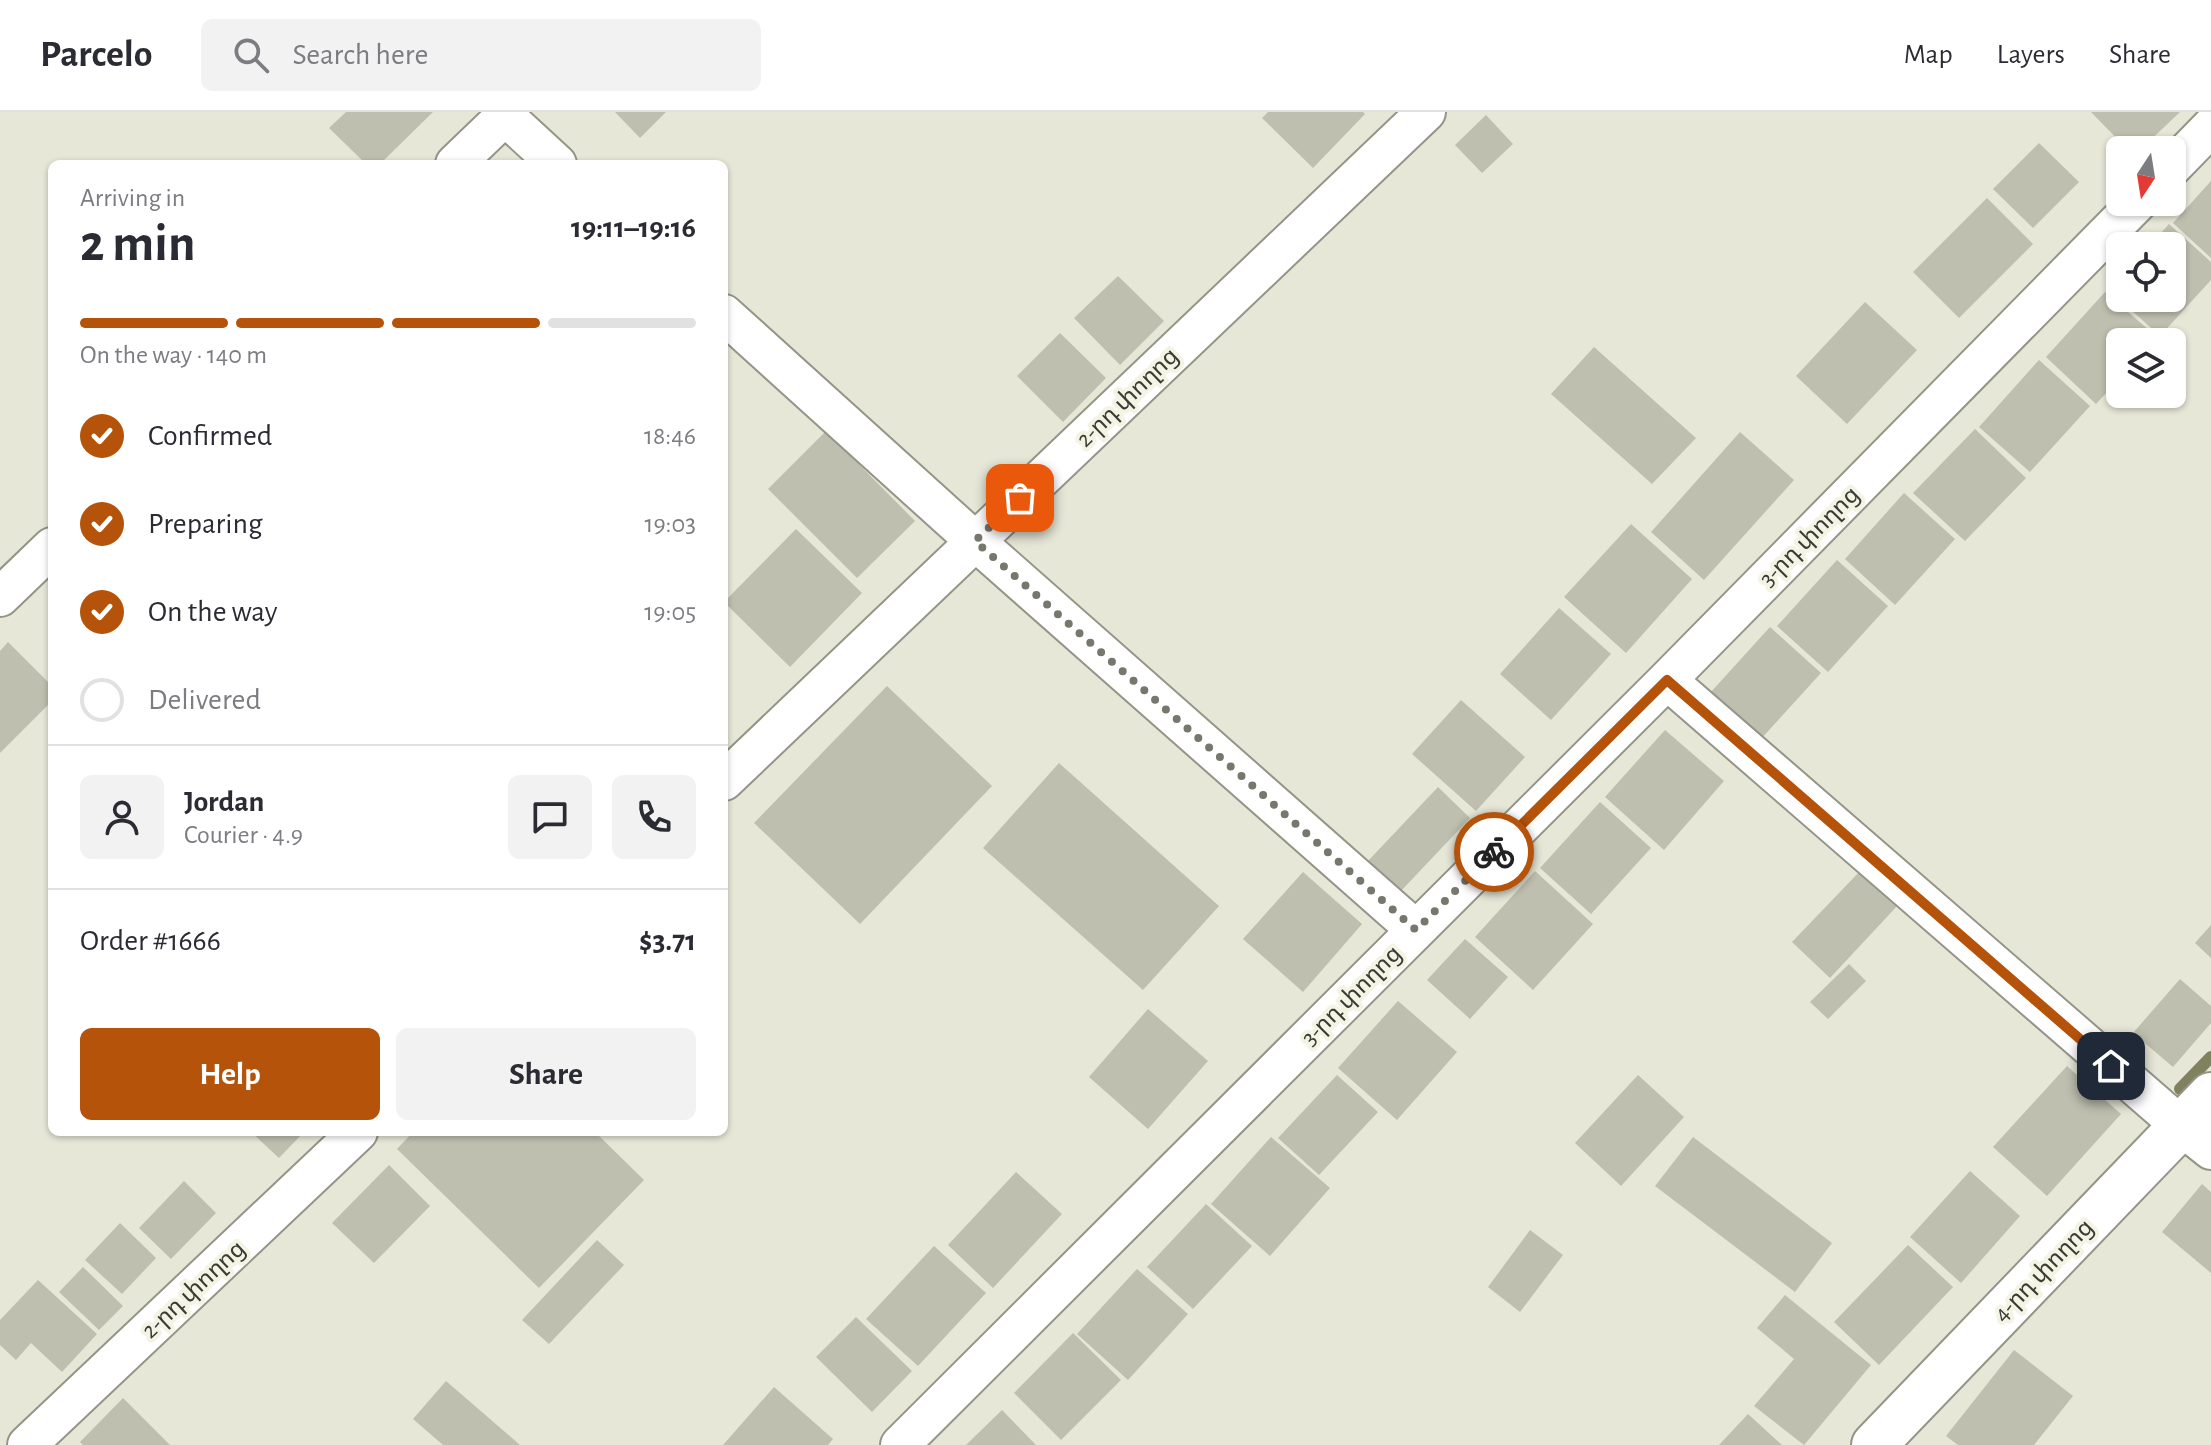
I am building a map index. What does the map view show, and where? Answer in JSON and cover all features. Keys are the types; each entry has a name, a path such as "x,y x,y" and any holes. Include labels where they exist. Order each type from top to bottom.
{"main road":[{"name":"4-րդ փողոց","path":"1874,1445 2196,1138 2211,1095"}],"street":[{"name":"2-րդ փողոց","path":"728,777 1426,112"},
{"path":"459,160 507,114 553,160"},
{"path":"2186,153 2211,127"},
{"name":"3-րդ փողոց","path":"900,1445 1667,680 2124,216"},
{"path":"728,318 975,541 1416,930"},
{"path":"0,597 48,551"},
{"path":"1667,680 2196,1138"},
{"name":"2-րդ փողոց","path":"27,1445 354,1136"}],"building":[{"path":"346,112 433,112 384,160 362,160 329,128"},
{"path":"615,112 666,112 640,138"},
{"path":"1268,112 1365,114 1313,168 1262,118"},
{"path":"2091,112 2180,112 2155,136 2114,136"},
{"path":"1486,115 1513,144 1482,173 1455,145"},
{"path":"2039,143 2079,182 2033,228 1993,189"},
{"path":"2211,181 2211,258 2173,223 2179,216 2186,216 2186,209"},
{"path":"1987,198 2033,244 1959,318 1913,272"},
{"path":"2169,224 2178,232 2162,232"},
{"path":"2186,239 2211,262 2211,280 2186,307"},
{"path":"1118,276 1164,321 1120,365 1074,318"},
{"path":"2105,292 2106,312 2128,312 2147,328 2106,328 2106,393 2096,404 2046,357"},
{"path":"1865,302 1917,350 1847,424 1796,376"},
{"path":"2133,312 2182,312 2167,328 2151,328"},
{"path":"1060,333 1106,378 1063,422 1017,376"},
{"path":"1594,347 1696,438 1652,484 1551,394"},
{"path":"2039,360 2090,406 2030,472 1979,427"},
{"path":"1975,429 2026,478 1965,541 1913,493"},
{"path":"826,431 915,521 857,578 768,489"},
{"path":"1740,432 1794,480 1704,580 1651,532"},
{"path":"1904,493 1955,539 1895,605 1845,559"},
{"path":"1631,524 1692,579 1626,653 1564,597"},
{"path":"796,529 862,593 790,667 728,606 728,598"},
{"path":"1837,560 1888,606 1828,672 1777,626"},
{"path":"1559,608 1611,654 1551,720 1500,674"},
{"path":"1770,627 1821,673 1761,739 1710,693"},
{"path":"8,642 48,682 48,705 0,753 0,651"},
{"path":"887,686 992,786 860,924 754,823"},
{"path":"1461,700 1525,757 1476,811 1412,754"},
{"path":"1665,730 1724,781 1664,850 1605,797"},
{"path":"1059,763 1219,906 1143,990 983,848"},
{"path":"1438,787 1470,818 1400,892 1368,861"},
{"path":"1600,802 1651,848 1591,914 1540,868"},
{"path":"1862,869 1899,904 1830,978 1792,942"},
{"path":"1535,871 1593,924 1533,990 1475,937"},
{"path":"1303,872 1362,924 1303,992 1243,939"},
{"path":"2211,925 2211,958 2195,943"},
{"path":"1465,939 1508,977 1470,1019 1427,980"},
{"path":"1849,964 1866,981 1828,1019 1810,1002"},
{"path":"2180,979 2211,1006 2211,1023 2173,1067 2133,1033"},
{"path":"1398,1001 1457,1052 1397,1120 1338,1068"},
{"path":"1148,1009 1208,1061 1148,1129 1089,1077"},
{"path":"2067,1066 2121,1114 2047,1196 1993,1147"},
{"path":"1337,1075 1378,1112 1319,1175 1278,1138"},
{"path":"1638,1075 1684,1117 1621,1186 1575,1143"},
{"path":"255,1136 300,1136 279,1158"},
{"path":"409,1136 599,1136 644,1180 539,1288 397,1149"},
{"path":"1271,1137 1330,1188 1270,1256 1211,1204"},
{"path":"1693,1137 1832,1243 1795,1292 1655,1186"},
{"path":"389,1165 430,1206 374,1263 332,1223"},
{"path":"1970,1171 2020,1216 1961,1283 1910,1237"},
{"path":"1016,1172 1062,1214 993,1288 948,1245"},
{"path":"184,1181 216,1213 171,1259 139,1228"},
{"path":"2202,1184 2211,1192 2211,1273 2162,1232"},
{"path":"1206,1204 1252,1246 1193,1309 1147,1267"},
{"path":"120,1223 156,1258 122,1294 85,1260"},
{"path":"1530,1230 1563,1255 1520,1312 1488,1287"},
{"path":"597,1240 624,1265 549,1344 522,1320"},
{"path":"1908,1245 1953,1287 1879,1365 1834,1322"},
{"path":"934,1246 986,1293 918,1366 866,1319"},
{"path":"83,1267 123,1306 99,1330 59,1292"},
{"path":"1137,1269 1188,1314 1128,1380 1077,1334"},
{"path":"38,1280 97,1334 62,1372 31,1343 16,1360 0,1345 0,1320"},
{"path":"1785,1295 1871,1365 1804,1445 1754,1406 1794,1359 1757,1328"},
{"path":"856,1317 912,1371 872,1412 816,1357"},
{"path":"1073,1333 1121,1380 1061,1440 1014,1393"},
{"path":"2014,1350 2073,1396 2034,1445 1958,1445 1946,1436"},
{"path":"446,1381 520,1445 443,1445 413,1419"},
{"path":"774,1387 833,1439 828,1445 723,1445"},
{"path":"123,1398 170,1445 83,1445 80,1442"},
{"path":"1002,1410 1036,1445 966,1445"},
{"path":"1748,1414 1782,1445 1719,1445"}],"waterway":[{"path":"2180,1089 2211,1057"}],"way so far":[{"path":"1020,498 975,541 1416,930 1494,852"}],"route":[{"path":"1494,852 1667,680 2111,1066"}]}
